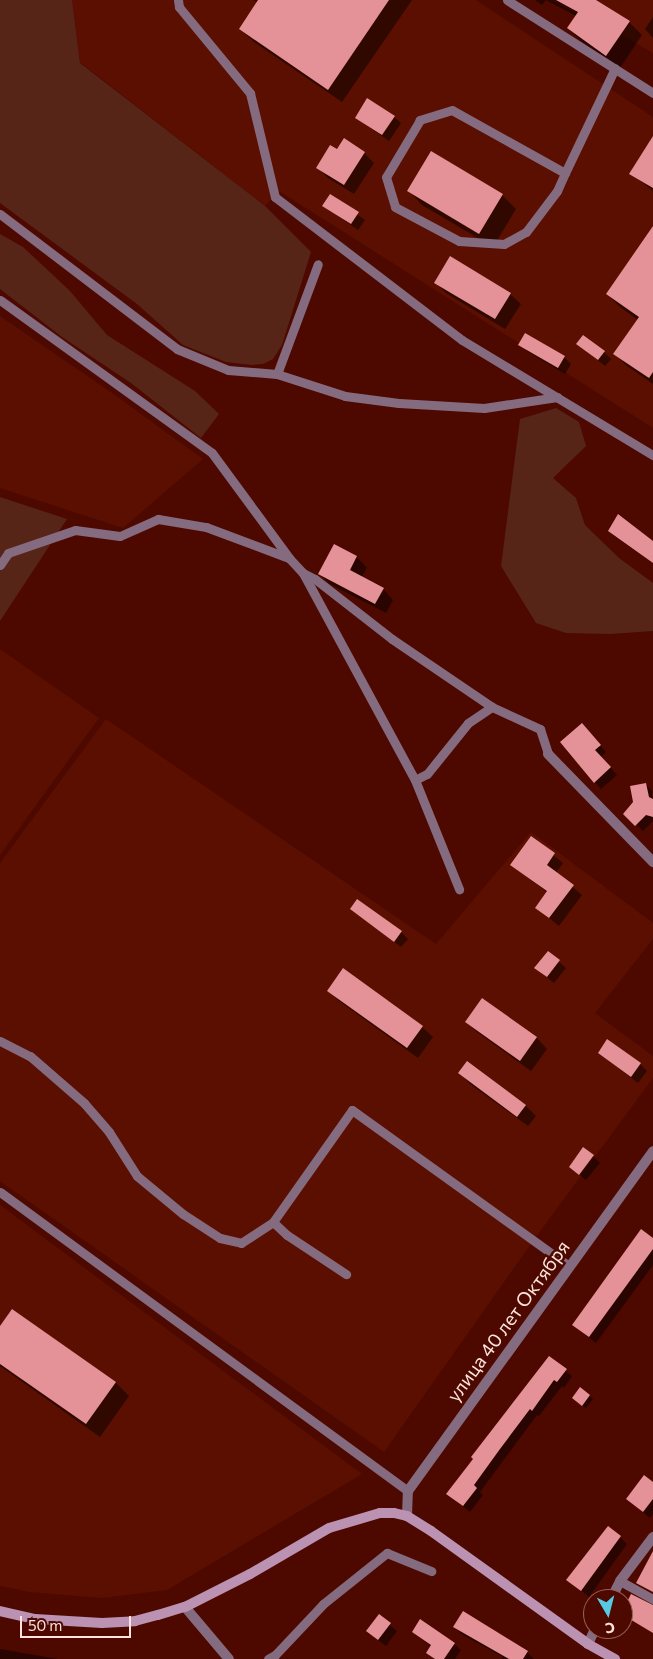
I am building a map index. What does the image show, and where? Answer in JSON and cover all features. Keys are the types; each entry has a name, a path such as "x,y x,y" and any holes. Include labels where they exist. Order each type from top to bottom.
{"main road":[{"path":"0,1611 35,1619 102,1623 135,1620 185,1607 250,1574 329,1528 380,1514 394,1513 407,1516 431,1531 588,1644 615,1659"}],"street":[{"path":"548,754 653,862"},
{"name":"улица 40 лет Октября","path":"408,1492 653,1151"},
{"path":"407,1516 408,1492"},
{"path":"616,1589 653,1537"},
{"path":"185,1607 229,1659"},
{"path":"588,1644 590,1639"}],"lane":[{"path":"178,0 179,7 250,93 275,197 462,340 653,455"},
{"path":"507,0 653,93"},
{"path":"565,174 452,110 420,120 386,176 396,207 459,240 504,244 526,232 557,191 615,68"},
{"path":"0,214 177,349 228,370 278,374 345,396 399,403 484,408 557,397"},
{"path":"278,374 318,264"},
{"path":"0,300 212,453 302,573 416,780 459,889"},
{"path":"0,565 8,553 75,530 120,536 158,519 206,526 289,558"},
{"path":"302,573 315,578 392,639 492,707 540,729 548,754"},
{"path":"416,780 427,774 468,723 492,707"},
{"path":"0,1041 30,1056 84,1103 109,1132 137,1176 183,1214 220,1238 240,1243 273,1222 352,1110 569,1266"},
{"path":"0,1192 408,1492"},
{"path":"273,1222 287,1235 346,1274"},
{"path":"268,1659 275,1655 323,1604 387,1553 430,1571"},
{"path":"620,1581 653,1599"}],"shaded area":[{"path":"0,0 72,0 80,63 265,206 311,252 282,345 273,359 263,364 252,365 226,362 183,345 137,304 0,203"},
{"path":"72,0 476,0 653,117 653,428 279,191 265,206 80,62"},
{"path":"549,0 653,0 653,53 616,32"},
{"path":"0,234 23,247 70,291 107,335 195,391 219,414 201,438 131,383 62,337 0,289"},
{"path":"0,316 112,393 203,459 123,528 0,488"},
{"path":"556,408 579,422 586,446 553,478 576,498 585,525 619,558 653,583 653,631 610,634 566,633 536,623 501,566 520,419"},
{"path":"0,497 67,519 0,621"},
{"path":"0,649 99,718 0,855"},
{"path":"106,719 436,944 531,832 653,923 653,939 595,1013 653,1056 653,1078 533,1241 384,1452 0,1181 0,863"},
{"path":"0,1205 362,1474 167,1590 102,1598 30,1592 0,1586"}],"building":[{"path":"258,0 389,0 328,90 239,29"},
{"path":"556,0 596,0 630,21 606,56 567,28 578,12"},
{"path":"367,98 395,116 382,135 355,118"},
{"path":"653,136 653,188 629,174"},
{"path":"344,138 365,152 344,185 316,168 330,145 337,149"},
{"path":"431,151 503,194 479,234 407,191"},
{"path":"330,194 359,212 351,224 322,206"},
{"path":"653,226 653,372 649,378 613,354 639,317 606,294"},
{"path":"450,256 511,293 495,319 434,283"},
{"path":"525,333 565,356 558,368 518,345"},
{"path":"583,335 605,351 598,360 576,344"},
{"path":"618,514 653,541 653,563 608,531"},
{"path":"334,544 357,556 350,570 384,588 375,604 318,574"},
{"path":"582,723 601,745 595,750 611,767 594,783 560,742"},
{"path":"646,783 649,797 653,799 653,817 646,815 635,826 623,814 633,802 630,786"},
{"path":"531,836 555,853 547,865 574,885 549,918 535,908 547,891 510,865"},
{"path":"357,899 402,931 394,942 350,909"},
{"path":"548,951 560,960 547,977 534,968"},
{"path":"343,968 423,1026 407,1048 327,991"},
{"path":"482,998 537,1037 520,1061 465,1022"},
{"path":"607,1039 641,1063 631,1077 598,1053"},
{"path":"467,1061 526,1105 517,1117 458,1073"},
{"path":"583,1147 594,1155 579,1175 569,1167"},
{"path":"641,1229 653,1238 653,1249 589,1337 572,1325"},
{"path":"12,1309 116,1382 86,1424 0,1364 0,1326"},
{"path":"549,1356 567,1369 557,1382 554,1380 532,1411 530,1409 474,1485 477,1488 463,1506 446,1494 473,1459 471,1457"},
{"path":"580,1387 590,1395 582,1406 572,1398"},
{"path":"644,1475 653,1482 653,1499 643,1512 626,1499"},
{"path":"608,1526 621,1536 581,1591 566,1580"},
{"path":"653,1551 653,1592 636,1583"},
{"path":"633,1595 653,1605 653,1633 633,1621"},
{"path":"463,1611 528,1651 523,1659 509,1659 453,1627"},
{"path":"379,1614 391,1623 378,1640 366,1631"},
{"path":"420,1619 455,1643 444,1659 435,1659 426,1653 431,1645 412,1632"}]}
